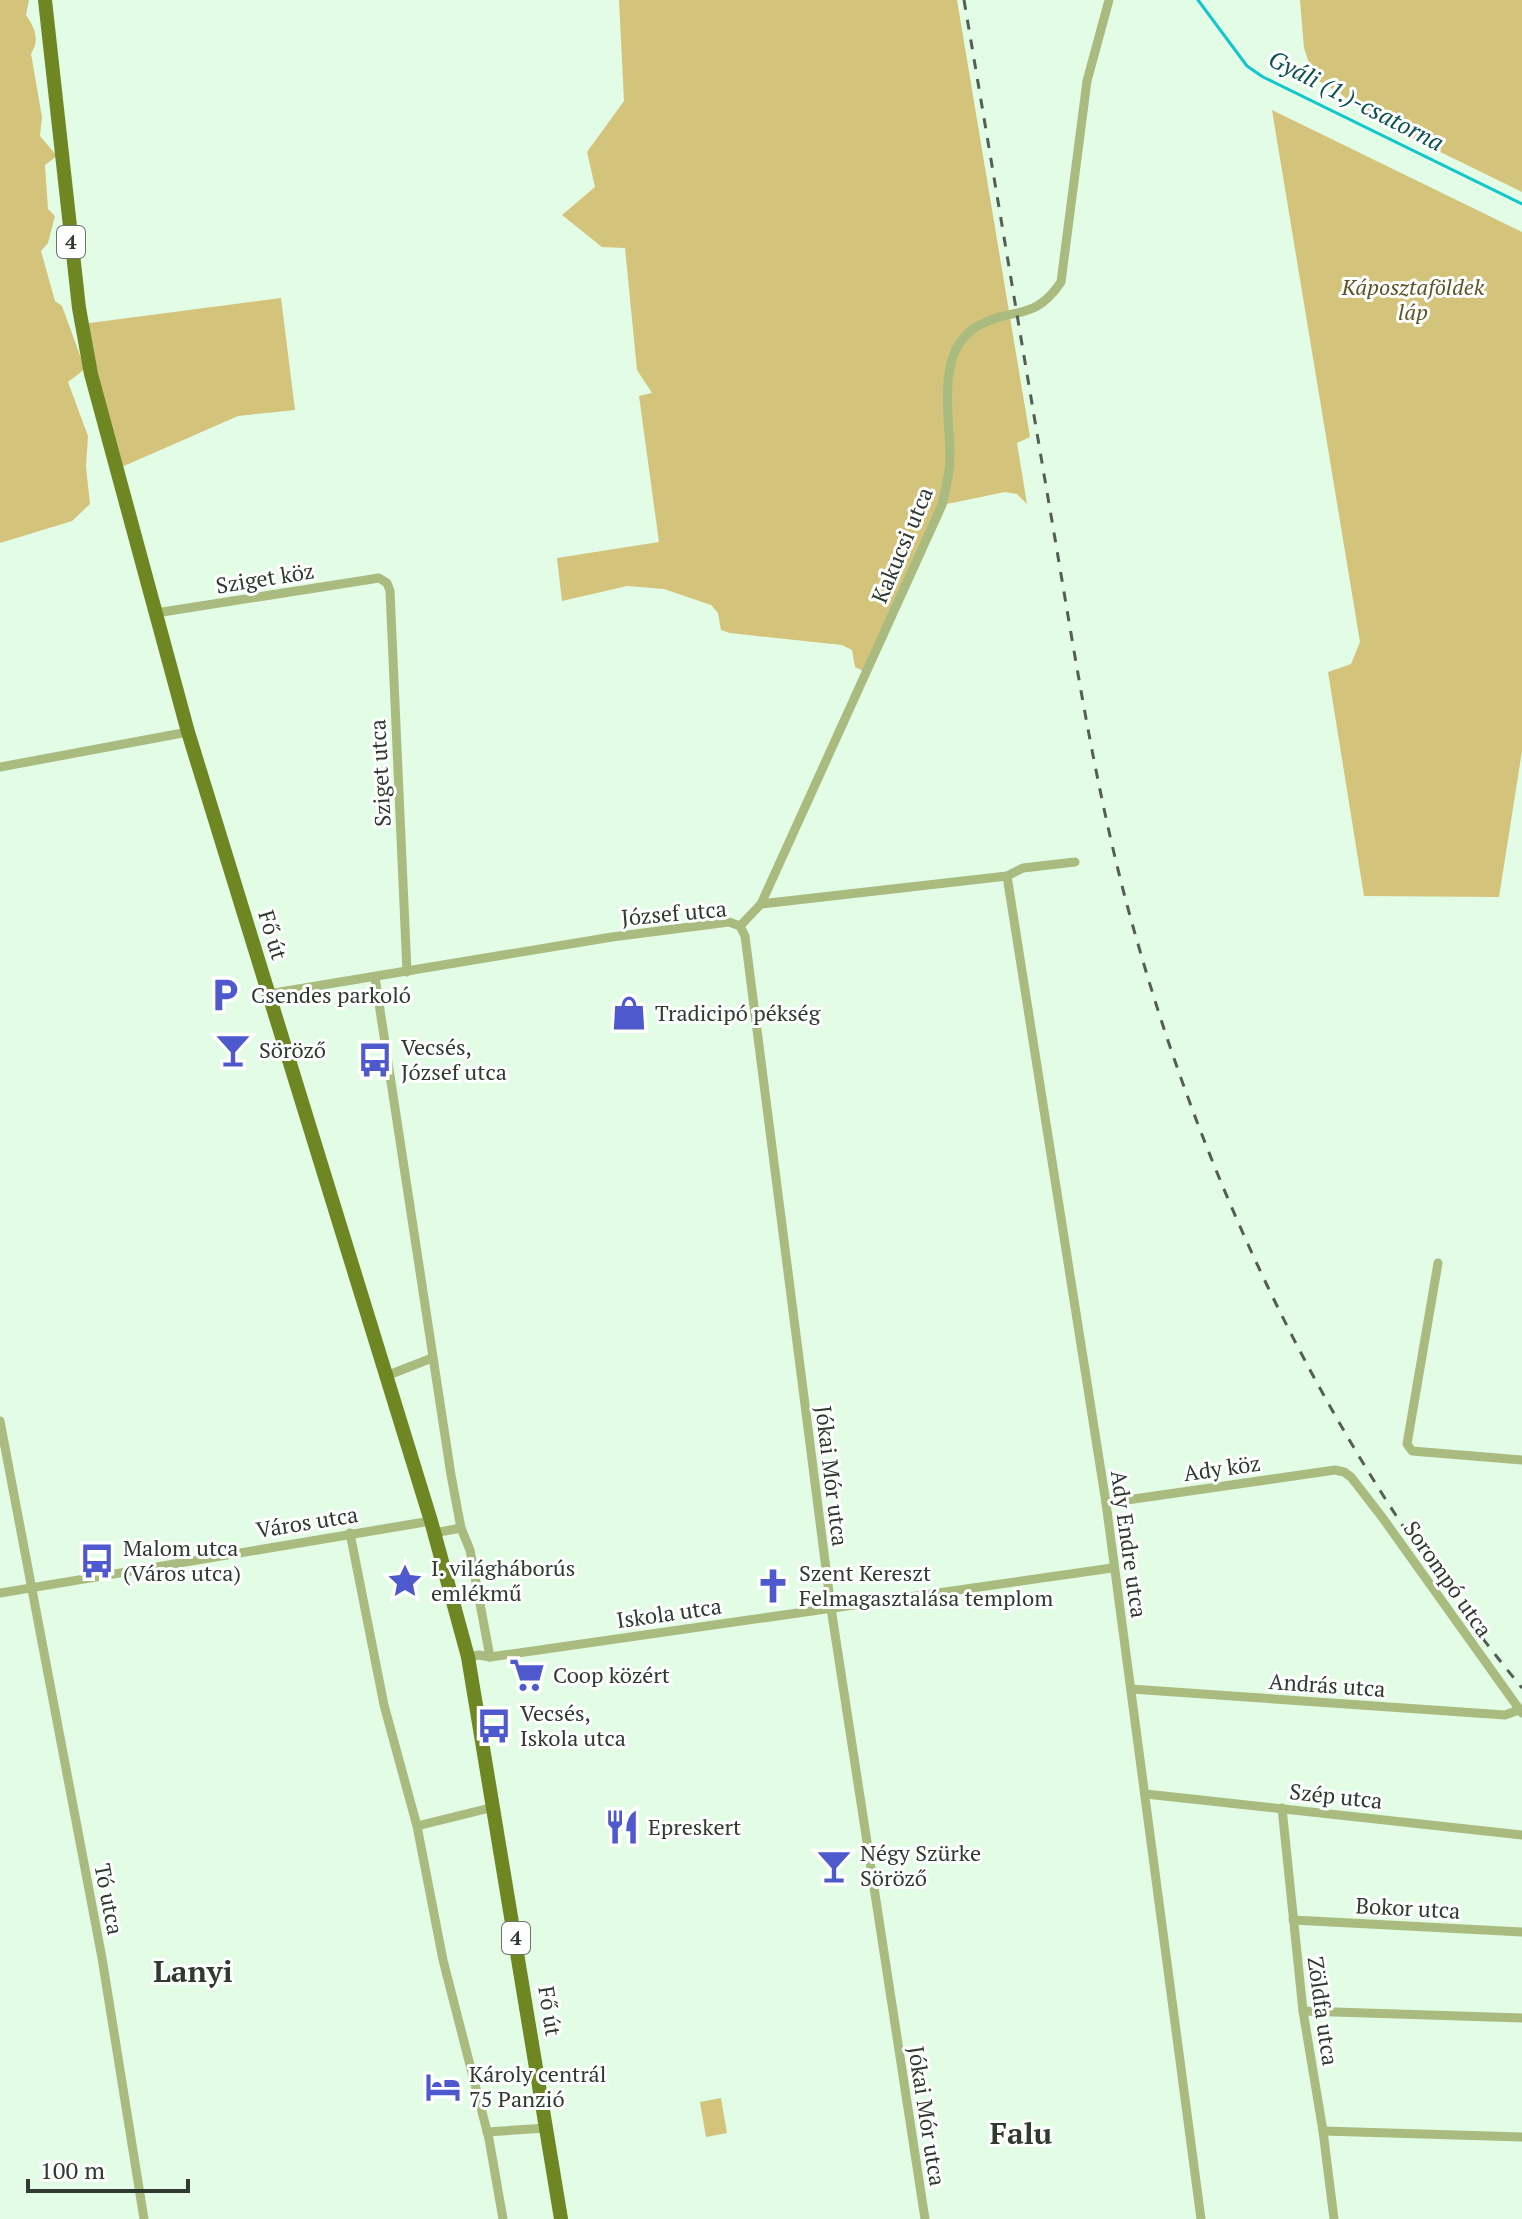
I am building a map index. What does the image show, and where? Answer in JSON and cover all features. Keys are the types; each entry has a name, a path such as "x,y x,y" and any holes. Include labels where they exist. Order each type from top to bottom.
{"main road":[{"name":"Fő út","path":"45,0 79,308 91,374 188,732 432,1527 468,1657 561,2219"}],"street":[{"name":"Kakucsi utca","path":"761,904 942,505 950,469 948,382 959,345 974,328 1037,308 1061,282 1087,81 1109,0"},
{"name":"Sziget köz","path":"156,613 379,578"},
{"name":"Sziget utca","path":"379,578 387,583 390,591 407,972"},
{"path":"0,767 188,732"},
{"path":"761,904 1007,876 1023,868 1075,862"},
{"name":"Ady Endre utca","path":"1007,876 1106,1503 1112,1568 1117,1582 1146,1794 1201,2219"},
{"name":"József utca","path":"268,994 612,937 729,922 740,926 761,904"},
{"name":"Jókai Mór utca","path":"740,926 745,936 831,1608 925,2219"},
{"path":"375,977 432,1358 461,1528 470,1550 490,1657"},
{"path":"1438,1263 1407,1444 1412,1451 1522,1460"},
{"path":"386,1376 432,1358"},
{"name":"Tó utca","path":"0,1421 102,1958 144,2219"},
{"name":"Ady köz","path":"1106,1503 1335,1470 1344,1472"},
{"name":"Sorompó utca","path":"1344,1472 1382,1517 1521,1711"},
{"path":"432,1527 461,1528"},
{"name":"Város utca","path":"0,1593 350,1533 432,1527"},
{"path":"350,1533 384,1705 417,1826 443,1960 487,2132 503,2219"},
{"name":"Iskola utca","path":"468,1657 490,1657 1112,1568"},
{"name":"András utca","path":"1131,1689 1505,1715 1521,1711"},
{"name":"Szép utca","path":"1146,1794 1522,1835"},
{"path":"417,1826 494,1807"},
{"name":"Zöldfa utca","path":"1282,1808 1303,2011 1334,2219"},
{"name":"Bokor utca","path":"1293,1920 1522,1932"},
{"path":"1303,2011 1522,2018"},
{"path":"487,2132 546,2128"},
{"path":"1323,2131 1522,2137"}],"green space":[{"path":"0,0 29,0 26,15 35,34 31,54 42,117 40,136 57,156 45,165 48,209 55,216 48,243 41,251 55,301 62,306 85,369 68,382 88,436 86,467 90,504 72,521 0,543"},
{"path":"619,0 957,0 1030,437 1017,443 1027,504 1017,494 1005,492 942,505 865,672 855,667 852,650 842,645 730,633 721,630 718,613 711,605 664,589 627,586 562,601 557,558 659,542 639,396 652,393 637,370 625,248 602,247 562,215 595,187 587,152 624,101"},
{"path":"1300,0 1522,0 1522,192 1369,117 1341,94 1314,78 1304,48"},
{"name":"Káposztaföldek láp","path":"1272,110 1522,232 1522,751 1499,897 1364,896 1328,672 1351,664 1360,642"},
{"path":"281,298 295,410 238,416 117,469 82,324"},
{"path":"721,2098 727,2133 706,2137 700,2102"}],"waterway":[{"name":"Gyáli (1.)-csatorna","path":"1198,0 1247,66 1263,77 1522,204"}],"railway":[{"path":"964,0 1090,737 1124,893 1169,1045 1205,1144 1246,1241 1292,1336 1398,1518 1458,1605 1522,1688"}],"place":[{"name":"Csendes parkoló","path":"225,995"},
{"name":"Tradicipó pékség","path":"629,1013"},
{"name":"Söröző","path":"233,1050"},
{"name":"Vecsés, József utca","path":"375,1060"},
{"name":"Malom utca (Város utca)","path":"97,1561"},
{"name":"I. világháborús emlékmű","path":"405,1581"},
{"name":"Szent Kereszt Felmagasztalása templom","path":"773,1586"},
{"name":"Coop közért","path":"527,1675"},
{"name":"Vecsés, Iskola utca","path":"494,1726"},
{"name":"Epreskert","path":"622,1827"},
{"name":"Négy Szürke Söröző","path":"834,1866"},
{"name":"Károly centrál 75 Panzió","path":"443,2087"}],"district":[{"name":"Lanyi","path":"193,1972"},
{"name":"Falu","path":"1021,2134"}]}
